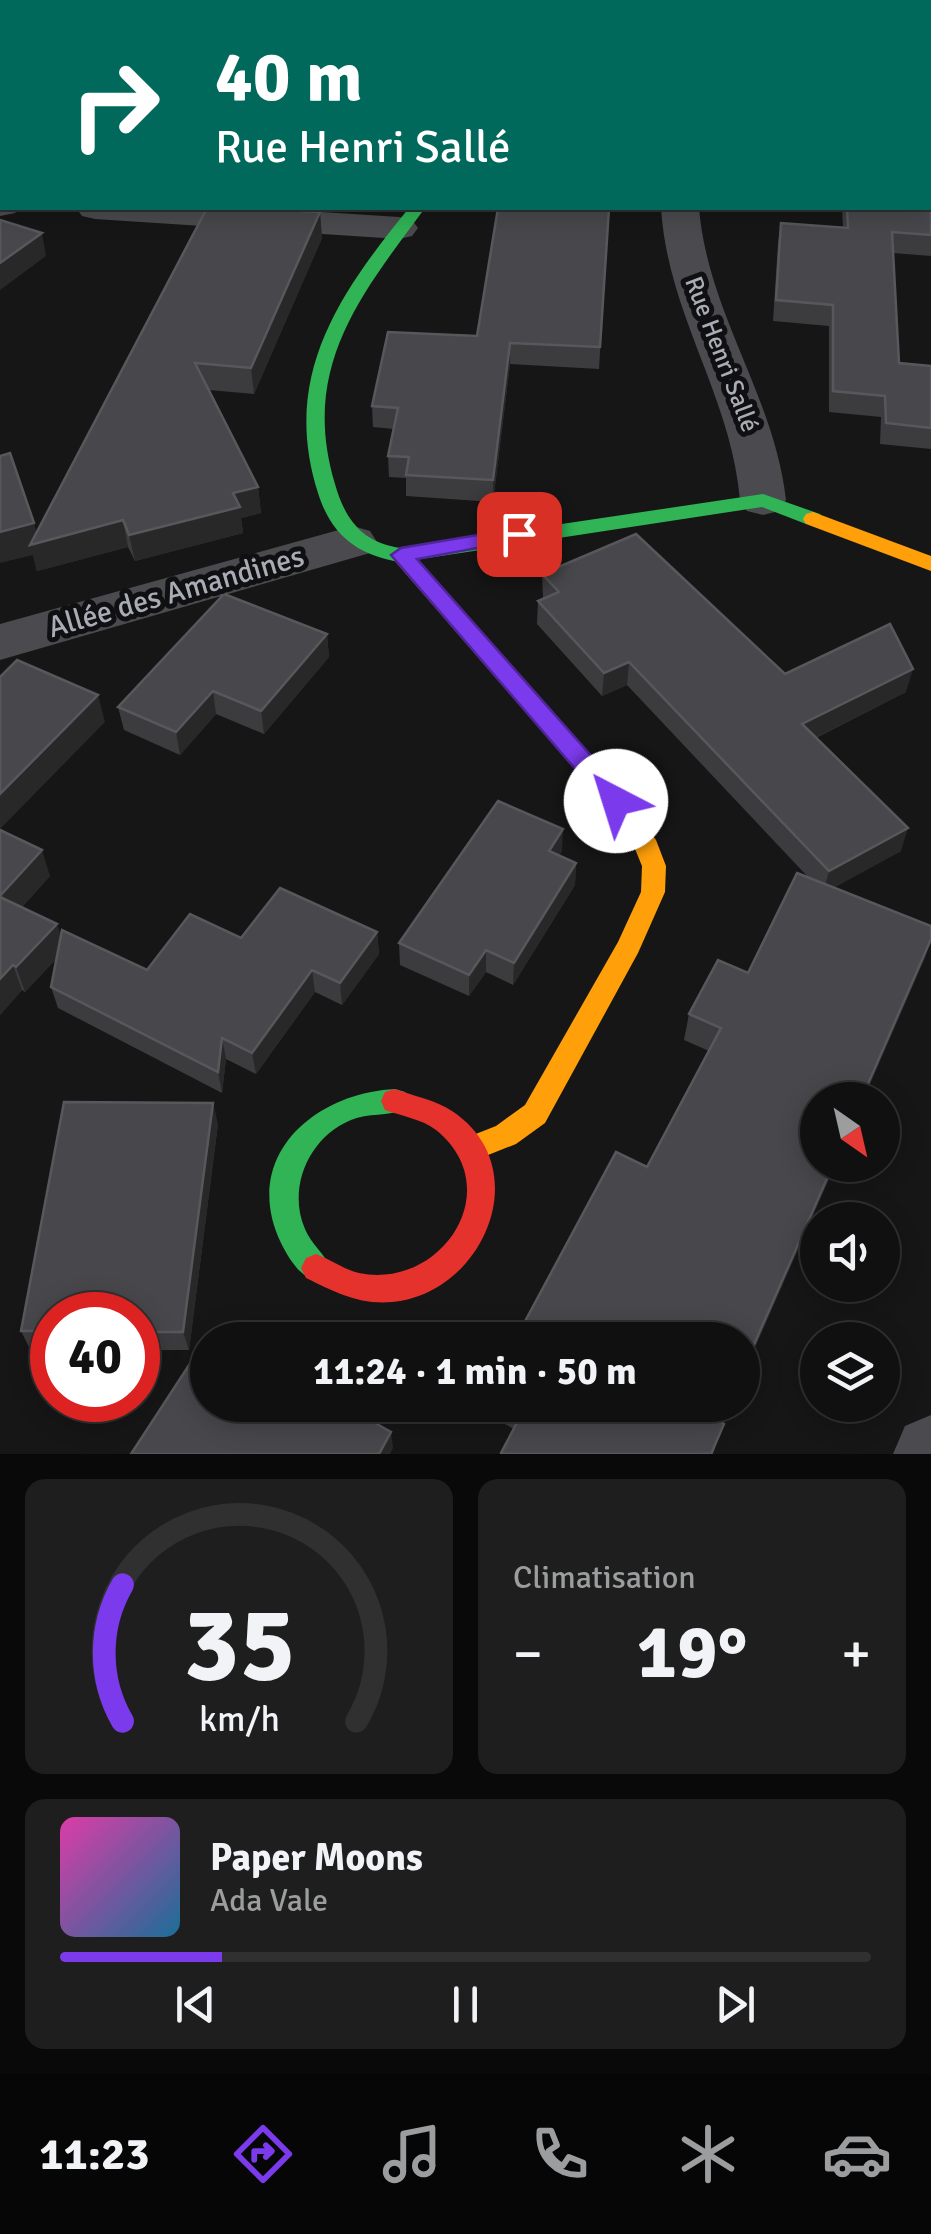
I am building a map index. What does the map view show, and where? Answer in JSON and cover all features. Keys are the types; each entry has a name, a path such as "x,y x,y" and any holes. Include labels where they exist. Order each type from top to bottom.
{"street":[{"path":"158,210 408,218"},
{"name":"Rue Henri Sallé","path":"680,210 682,244 696,299 751,426 762,462 763,500"},
{"path":"408,218 348,300 321,357 311,406 310,442 323,489 353,542 374,553 401,555 763,500 931,564"},
{"name":"Allée des Amandines","path":"0,642 353,542"},
{"path":"401,555 607,789 644,840 654,866 653,892 629,946 536,1114 506,1135 472,1148"},
{"path":"395,1101 427,1108 453,1124 472,1148 483,1176 484,1207 472,1237 451,1262 422,1281 390,1290 356,1288 324,1275 300,1253 285,1224 281,1194 289,1163 306,1136 332,1115 362,1103 395,1101"}],"building":[{"path":"206,210 320,212 251,368 195,363 258,487 233,493 240,507 129,535 123,520 30,545"},
{"path":"498,210 609,210 600,347 510,343 493,480 406,475 409,457 388,456 398,408 372,406 388,332 477,336"},
{"path":"847,210 931,210 931,235 892,232 899,363 931,366 931,428 886,423 885,396 833,391 833,305 776,300 781,223 848,228"},
{"path":"0,220 42,233 0,263"},
{"path":"10,453 34,523 0,532 0,456"},
{"path":"636,534 785,674 890,624 913,669 802,724 908,828 829,871 629,662 604,673 538,601 559,592 542,574"},
{"path":"224,594 327,634 261,711 213,691 176,732 118,707"},
{"path":"17,660 98,695 0,794 0,677"},
{"path":"498,801 563,829 549,851 576,863 514,963 486,950 469,975 399,943"},
{"path":"0,830 42,850 0,896"},
{"path":"797,873 931,926 931,939 869,1082 800,1082 800,1182 826,1182 817,1202 800,1202 800,1240 760,1331 760,1322 525,1322 616,1152 647,1167 721,1028 689,1014 718,960 748,973"},
{"path":"280,888 377,932 340,983 312,970 252,1053 222,1038 218,1072 51,987 62,930 147,970 190,914 241,938"},
{"path":"0,897 57,924 0,979"},
{"path":"64,1102 213,1103 183,1332 160,1332 160,1292 30,1292 30,1331 21,1331"},
{"path":"190,1364 190,1422 373,1422 391,1432 379,1454 131,1454 152,1422 160,1422 160,1410"},
{"path":"517,1422 724,1424 711,1454 501,1453"}],"traffic: fast":[{"path":"415,210 346,307 329,342 318,379 313,417 317,456 335,511 356,539 375,550 401,555 763,500 813,519"},
{"path":"316,1268 300,1250 290,1230 285,1209 290,1166 300,1146 334,1115 356,1106 395,1101"}],"traffic: slow":[{"path":"813,519 931,564"},
{"path":"401,555 616,801 644,840 654,866 653,892 629,946 535,1114 506,1135 473,1148"}],"traffic: jam":[{"path":"316,1268 356,1287 396,1288 431,1274 459,1250 478,1219 483,1184 473,1151 445,1121 395,1101"}],"route":[{"path":"519,534 401,555 616,801"}]}
